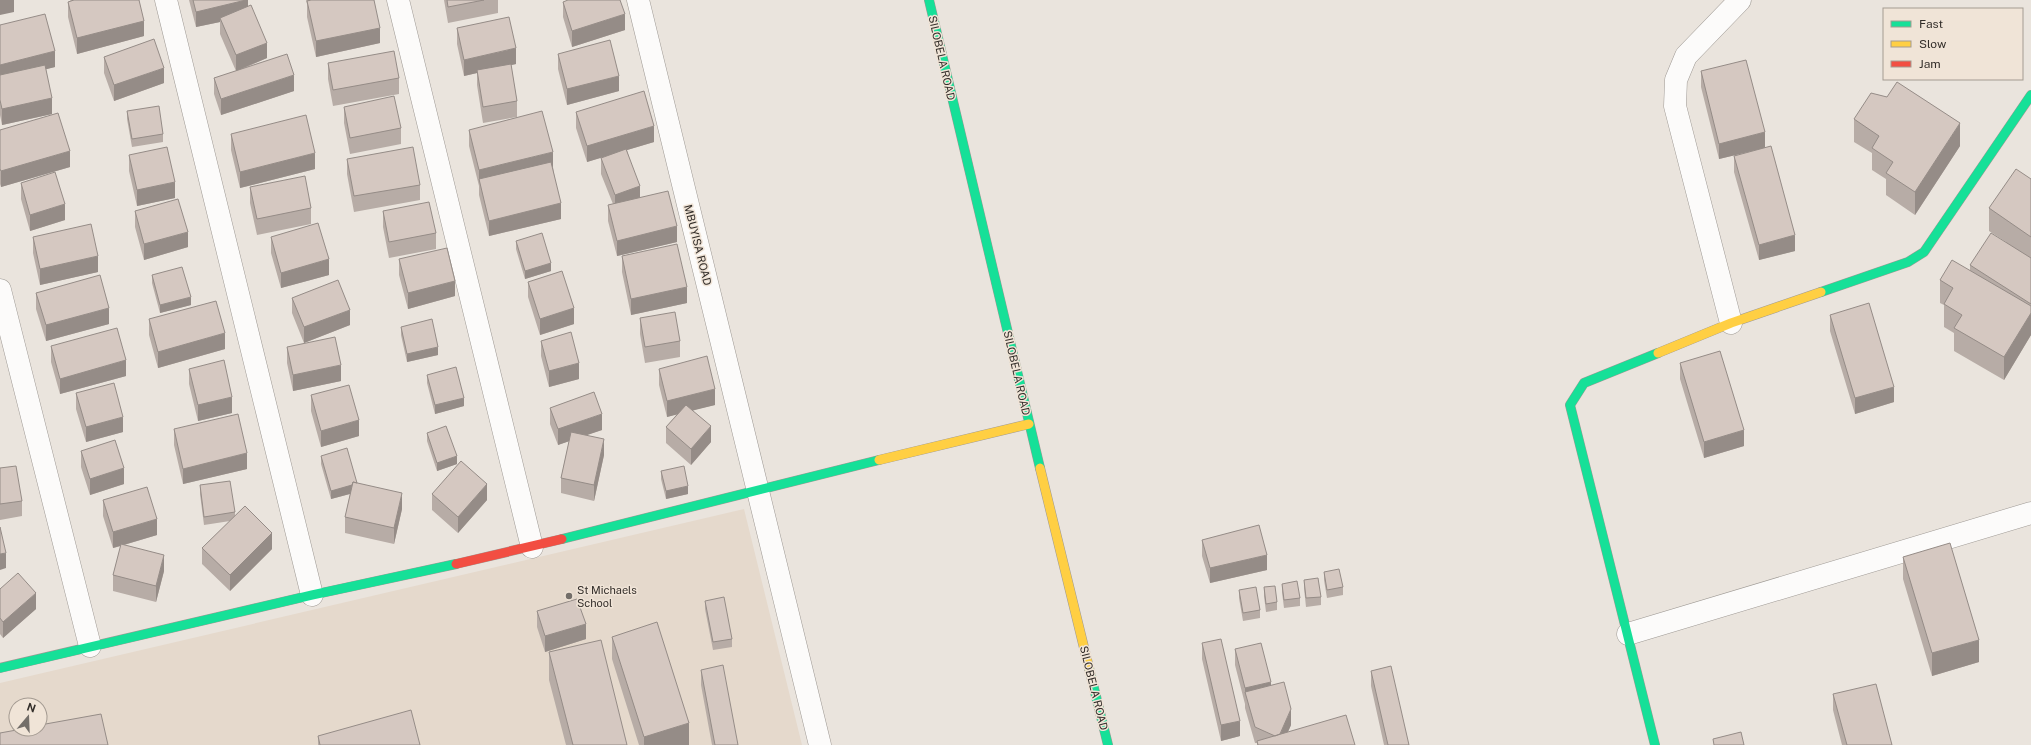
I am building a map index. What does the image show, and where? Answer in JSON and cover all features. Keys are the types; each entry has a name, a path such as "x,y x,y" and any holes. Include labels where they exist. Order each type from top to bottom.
{"street":[{"path":"166,0 312,595"},
{"path":"398,0 532,547"},
{"name":"MBUYISA ROAD","path":"638,0 820,745"},
{"name":"SILOBELA ROAD","path":"929,0 1029,424 1108,745"},
{"path":"1731,323 1675,106 1676,80 1686,56 1740,0"},
{"path":"1655,745 1577,438 1570,405 1584,383 1731,323 1908,262 1924,252 2031,95"},
{"path":"0,290 90,646"},
{"path":"0,668 312,595 532,547 1029,424"},
{"path":"1628,634 2031,513"}],"shaded area":[{"name":"St Michaels School","path":"744,509 802,745 0,745 0,683"}],"building":[{"path":"74,0 139,0 144,21 77,38 68,2"},
{"path":"193,0 246,0 196,12"},
{"path":"374,0 380,28 316,41 307,1"},
{"path":"447,0 484,0 448,7"},
{"path":"568,0 620,0 625,14 572,31 563,2"},
{"path":"251,5 267,43 236,55 220,18"},
{"path":"45,14 55,51 0,65 0,25"},
{"path":"509,17 516,48 464,60 457,28"},
{"path":"154,39 164,68 114,85 104,57"},
{"path":"610,40 619,76 567,89 558,54"},
{"path":"394,51 399,78 333,90 328,63"},
{"path":"287,54 294,75 221,99 214,78"},
{"path":"1746,60 1765,132 1719,144 1701,71"},
{"path":"511,64 517,101 483,107 477,70"},
{"path":"45,65 52,98 2,109 0,100 0,75"},
{"path":"1897,82 1960,123 1915,192 1886,173 1893,162 1872,148 1879,136 1854,119 1871,93 1887,97"},
{"path":"644,91 654,126 587,146 576,112"},
{"path":"394,96 401,128 350,138 344,107"},
{"path":"159,106 163,134 132,139 127,111"},
{"path":"542,111 553,152 479,170 469,130"},
{"path":"58,113 70,151 1,171 0,130"},
{"path":"306,115 315,153 240,172 231,134"},
{"path":"1771,146 1795,235 1759,245 1734,156"},
{"path":"167,147 175,182 137,190 129,155"},
{"path":"413,147 420,185 354,196 347,159"},
{"path":"626,149 640,186 615,195 601,158"},
{"path":"551,162 561,203 489,221 479,179"},
{"path":"2016,169 2031,179 2031,237 1989,208"},
{"path":"55,172 65,204 30,215 21,183"},
{"path":"305,176 311,208 257,219 250,187"},
{"path":"668,191 677,226 617,241 608,205"},
{"path":"178,199 188,232 144,244 135,211"},
{"path":"429,202 436,233 389,242 383,211"},
{"path":"318,223 329,259 281,273 271,237"},
{"path":"91,224 98,256 40,269 33,237"},
{"path":"542,233 551,263 525,271 516,241"},
{"path":"1991,233 2031,258 2031,304 1970,265"},
{"path":"677,244 687,287 631,299 622,256"},
{"path":"447,248 455,281 408,293 399,259"},
{"path":"1952,260 2031,306 2031,313 2004,357 1954,328 1962,315 1944,304 1953,288 1940,280"},
{"path":"182,267 191,297 160,305 152,275"},
{"path":"562,271 574,308 540,319 528,282"},
{"path":"100,275 109,308 46,325 36,293"},
{"path":"338,280 350,310 304,327 292,298"},
{"path":"216,301 225,333 158,352 149,319"},
{"path":"1869,303 1894,387 1855,398 1830,315"},
{"path":"675,312 680,341 645,347 640,318"},
{"path":"432,319 438,347 407,354 401,327"},
{"path":"117,328 126,360 60,379 51,346"},
{"path":"571,332 579,363 549,371 541,341"},
{"path":"335,337 341,365 293,375 287,347"},
{"path":"1720,351 1744,430 1704,442 1680,363"},
{"path":"707,356 715,389 667,401 659,369"},
{"path":"224,360 232,397 198,405 189,369"},
{"path":"456,367 464,398 435,405 427,375"},
{"path":"114,383 123,417 86,427 76,393"},
{"path":"349,385 359,420 321,431 311,395"},
{"path":"594,392 602,414 558,429 550,408"},
{"path":"686,405 711,426 691,449 666,427"},
{"path":"238,414 247,453 183,469 174,429"},
{"path":"446,426 457,456 437,463 427,433"},
{"path":"571,432 604,439 594,485 561,478"},
{"path":"115,440 124,468 90,479 81,451"},
{"path":"347,448 357,483 353,482 352,485 331,491 321,456"},
{"path":"461,461 487,484 458,517 432,494"},
{"path":"16,466 22,501 0,504 0,468"},
{"path":"684,466 688,486 666,491 661,471"},
{"path":"230,481 235,512 204,517 200,485"},
{"path":"353,482 402,493 394,528 345,517"},
{"path":"147,487 157,519 113,532 103,500"},
{"path":"245,506 272,533 230,575 202,548"},
{"path":"1259,525 1267,555 1210,568 1202,540"},
{"path":"0,527 6,553 0,554"},
{"path":"1950,543 1979,640 1932,653 1903,557"},
{"path":"121,544 164,555 156,586 113,575"},
{"path":"1339,569 1343,587 1327,590 1324,572"},
{"path":"18,573 36,593 3,622 0,618 0,589"},
{"path":"1318,578 1321,597 1306,598 1304,580"},
{"path":"1297,581 1300,598 1284,600 1282,584"},
{"path":"1275,586 1277,602 1266,604 1264,587"},
{"path":"1256,587 1260,610 1243,613 1239,590"},
{"path":"724,597 732,639 713,642 705,601"},
{"path":"577,599 586,624 545,636 537,611"},
{"path":"657,622 689,723 644,737 612,637"},
{"path":"1221,639 1240,721 1221,725 1202,643"},
{"path":"601,640 627,745 573,745 549,652"},
{"path":"1261,643 1271,682 1245,688 1235,649"},
{"path":"723,665 738,745 715,745 701,670"},
{"path":"1391,666 1409,745 1388,745 1371,671"},
{"path":"1284,682 1291,709 1280,734 1275,736 1255,727 1245,692"},
{"path":"1876,684 1892,745 1847,745 1833,694"},
{"path":"411,710 420,745 320,745 318,736"},
{"path":"101,714 108,745 0,745 0,733 8,732 8,737 48,737 48,724"},
{"path":"1346,715 1355,745 1258,745 1257,741"},
{"path":"1741,732 1744,745 1714,745 1713,739"}],"traffic: fast":[{"path":"929,0 1040,468"},
{"path":"1821,292 1908,262 1924,252 2031,95"},
{"path":"1655,745 1570,405 1584,383 1658,353"},
{"path":"562,539 879,460"},
{"path":"0,668 312,595 456,564"},
{"path":"1089,668 1108,745"}],"traffic: slow":[{"path":"1658,353 1731,323 1821,292"},
{"path":"879,460 1029,424"},
{"path":"1040,468 1089,668"}],"traffic: jam":[{"path":"456,564 562,539"}],"place":[{"name":"St Michaels School","path":"569,596"}]}
